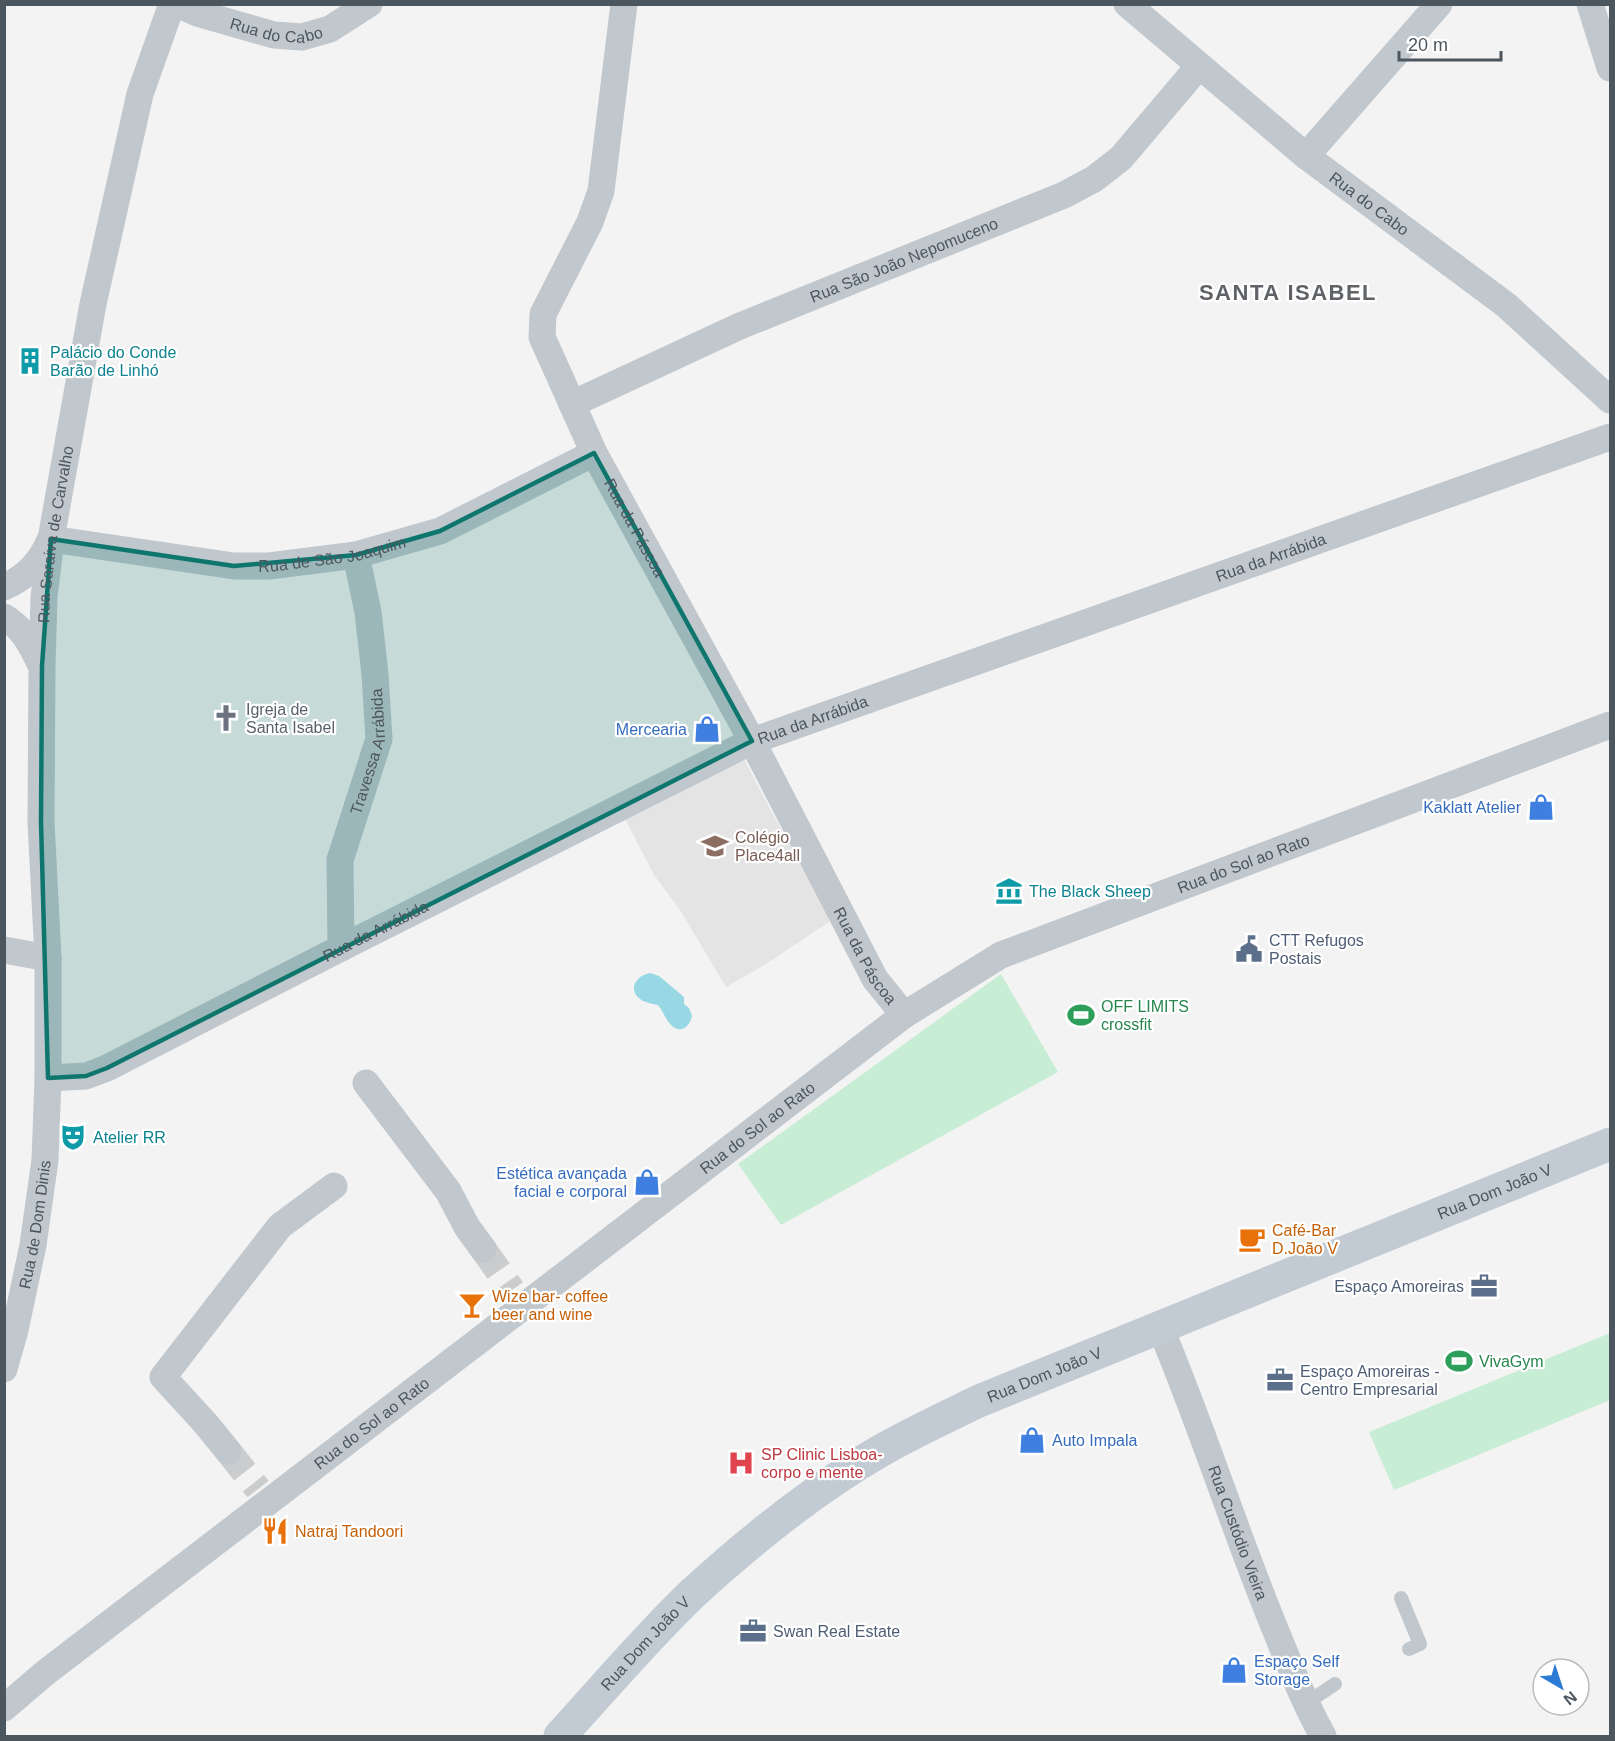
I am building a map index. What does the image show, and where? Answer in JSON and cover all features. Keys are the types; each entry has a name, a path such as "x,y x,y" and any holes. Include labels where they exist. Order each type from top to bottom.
{"main road":[{"name":"Rua Dom João V","path":"560,1737 692,1594 798,1505 880,1451 980,1401 1611,1143"}],"street":[{"name":"Rua Saraiva de Carvalho","path":"48,1078 48,958 41,822 42,666 45,597 51,538 93,304 140,94 172,4"},
{"name":"Rua do Cabo","path":"177,4 197,13 274,35 302,37 330,29 369,4"},
{"name":"Rua da Páscoa","path":"624,4 601,191 590,222 543,314 542,337 594,453 752,741 875,979 904,1015"},
{"name":"Rua do Cabo","path":"1127,4 1306,156 1506,305 1611,400"},
{"path":"1306,156 1439,4"},
{"path":"1590,4 1611,68"},
{"name":"Rua São João Nepomuceno","path":"572,404 740,326 1084,185 1121,158 1199,66"},
{"name":"Rua da Arrábida","path":"48,1078 86,1076 107,1068 752,741 1611,437"},
{"name":"Rua de São Joaquim","path":"51,538 234,566 269,566 356,555 440,531 594,453"},
{"path":"4,587 26,574 45,552 51,538"},
{"name":"Travessa Arrábida","path":"340,948 340,860 379,739 369,622 356,555"},
{"path":"4,617 27,636 42,666"},
{"name":"Rua do Sol ao Rato","path":"4,1708 263,1495 518,1298 904,1015 1001,956 1611,725"},
{"path":"4,950 48,958"},
{"name":"Rua de Dom Dinis","path":"4,1369 33,1245 45,1161 48,1078"},
{"path":"366,1083 448,1191 467,1227 483,1249"},
{"path":"228,1451 163,1377 280,1226 334,1186"},
{"name":"Rua Custódio Vieira","path":"1160,1327 1179,1371 1260,1592 1305,1704 1323,1737"}],"lane":[{"path":"1401,1598 1420,1644 1409,1649"},
{"path":"1305,1704 1335,1684"}],"highlighted area":[{"path":"594,453 752,741 107,1068 86,1076 48,1078 41,822 42,666 51,539 234,566 356,555 440,531"}],"shaded area":[{"name":"Colégio Place4all","path":"742,755 832,920 766,964 726,987 680,910 654,875 624,817"}],"green space":[{"path":"1001,974 1058,1072 781,1225 738,1164"},
{"path":"1610,1333 1610,1400 1394,1490 1369,1432"}],"water":[{"path":"650,973 659,976 684,997 684,1004 689,1008 692,1016 684,1028 675,1028 669,1023 658,1005 643,1001 635,993 635,985 640,977"}],"tunnel":[{"path":"483,1249 512,1290"},
{"path":"228,1451 258,1489"}],"place":[{"name":"Palácio do Conde Barão de Linhó","path":"30,361"},
{"name":"Igreja de Santa Isabel","path":"226,718"},
{"name":"Mercearia","path":"707,729"},
{"name":"Kaklatt Atelier","path":"1541,807"},
{"name":"Colégio Place4all","path":"715,846"},
{"name":"The Black Sheep","path":"1009,891"},
{"name":"CTT Refugos Postais","path":"1249,949"},
{"name":"OFF LIMITS crossfit","path":"1081,1015"},
{"name":"Atelier RR","path":"73,1137"},
{"name":"Estética avançada facial e corporal","path":"647,1182"},
{"name":"Café-Bar D.João V","path":"1252,1239"},
{"name":"Espaço Amoreiras","path":"1484,1286"},
{"name":"Wize bar- coffee beer and wine","path":"472,1305"},
{"name":"VivaGym","path":"1459,1361"},
{"name":"Espaço Amoreiras - Centro Empresarial","path":"1280,1380"},
{"name":"Auto Impala","path":"1032,1440"},
{"name":"SP Clinic Lisboa- corpo e mente","path":"741,1463"},
{"name":"Natraj Tandoori","path":"275,1531"},
{"name":"Swan Real Estate","path":"753,1631"},
{"name":"Espaço Self Storage","path":"1234,1670"}],"district":[{"name":"SANTA ISABEL","path":"1288,292"}]}
